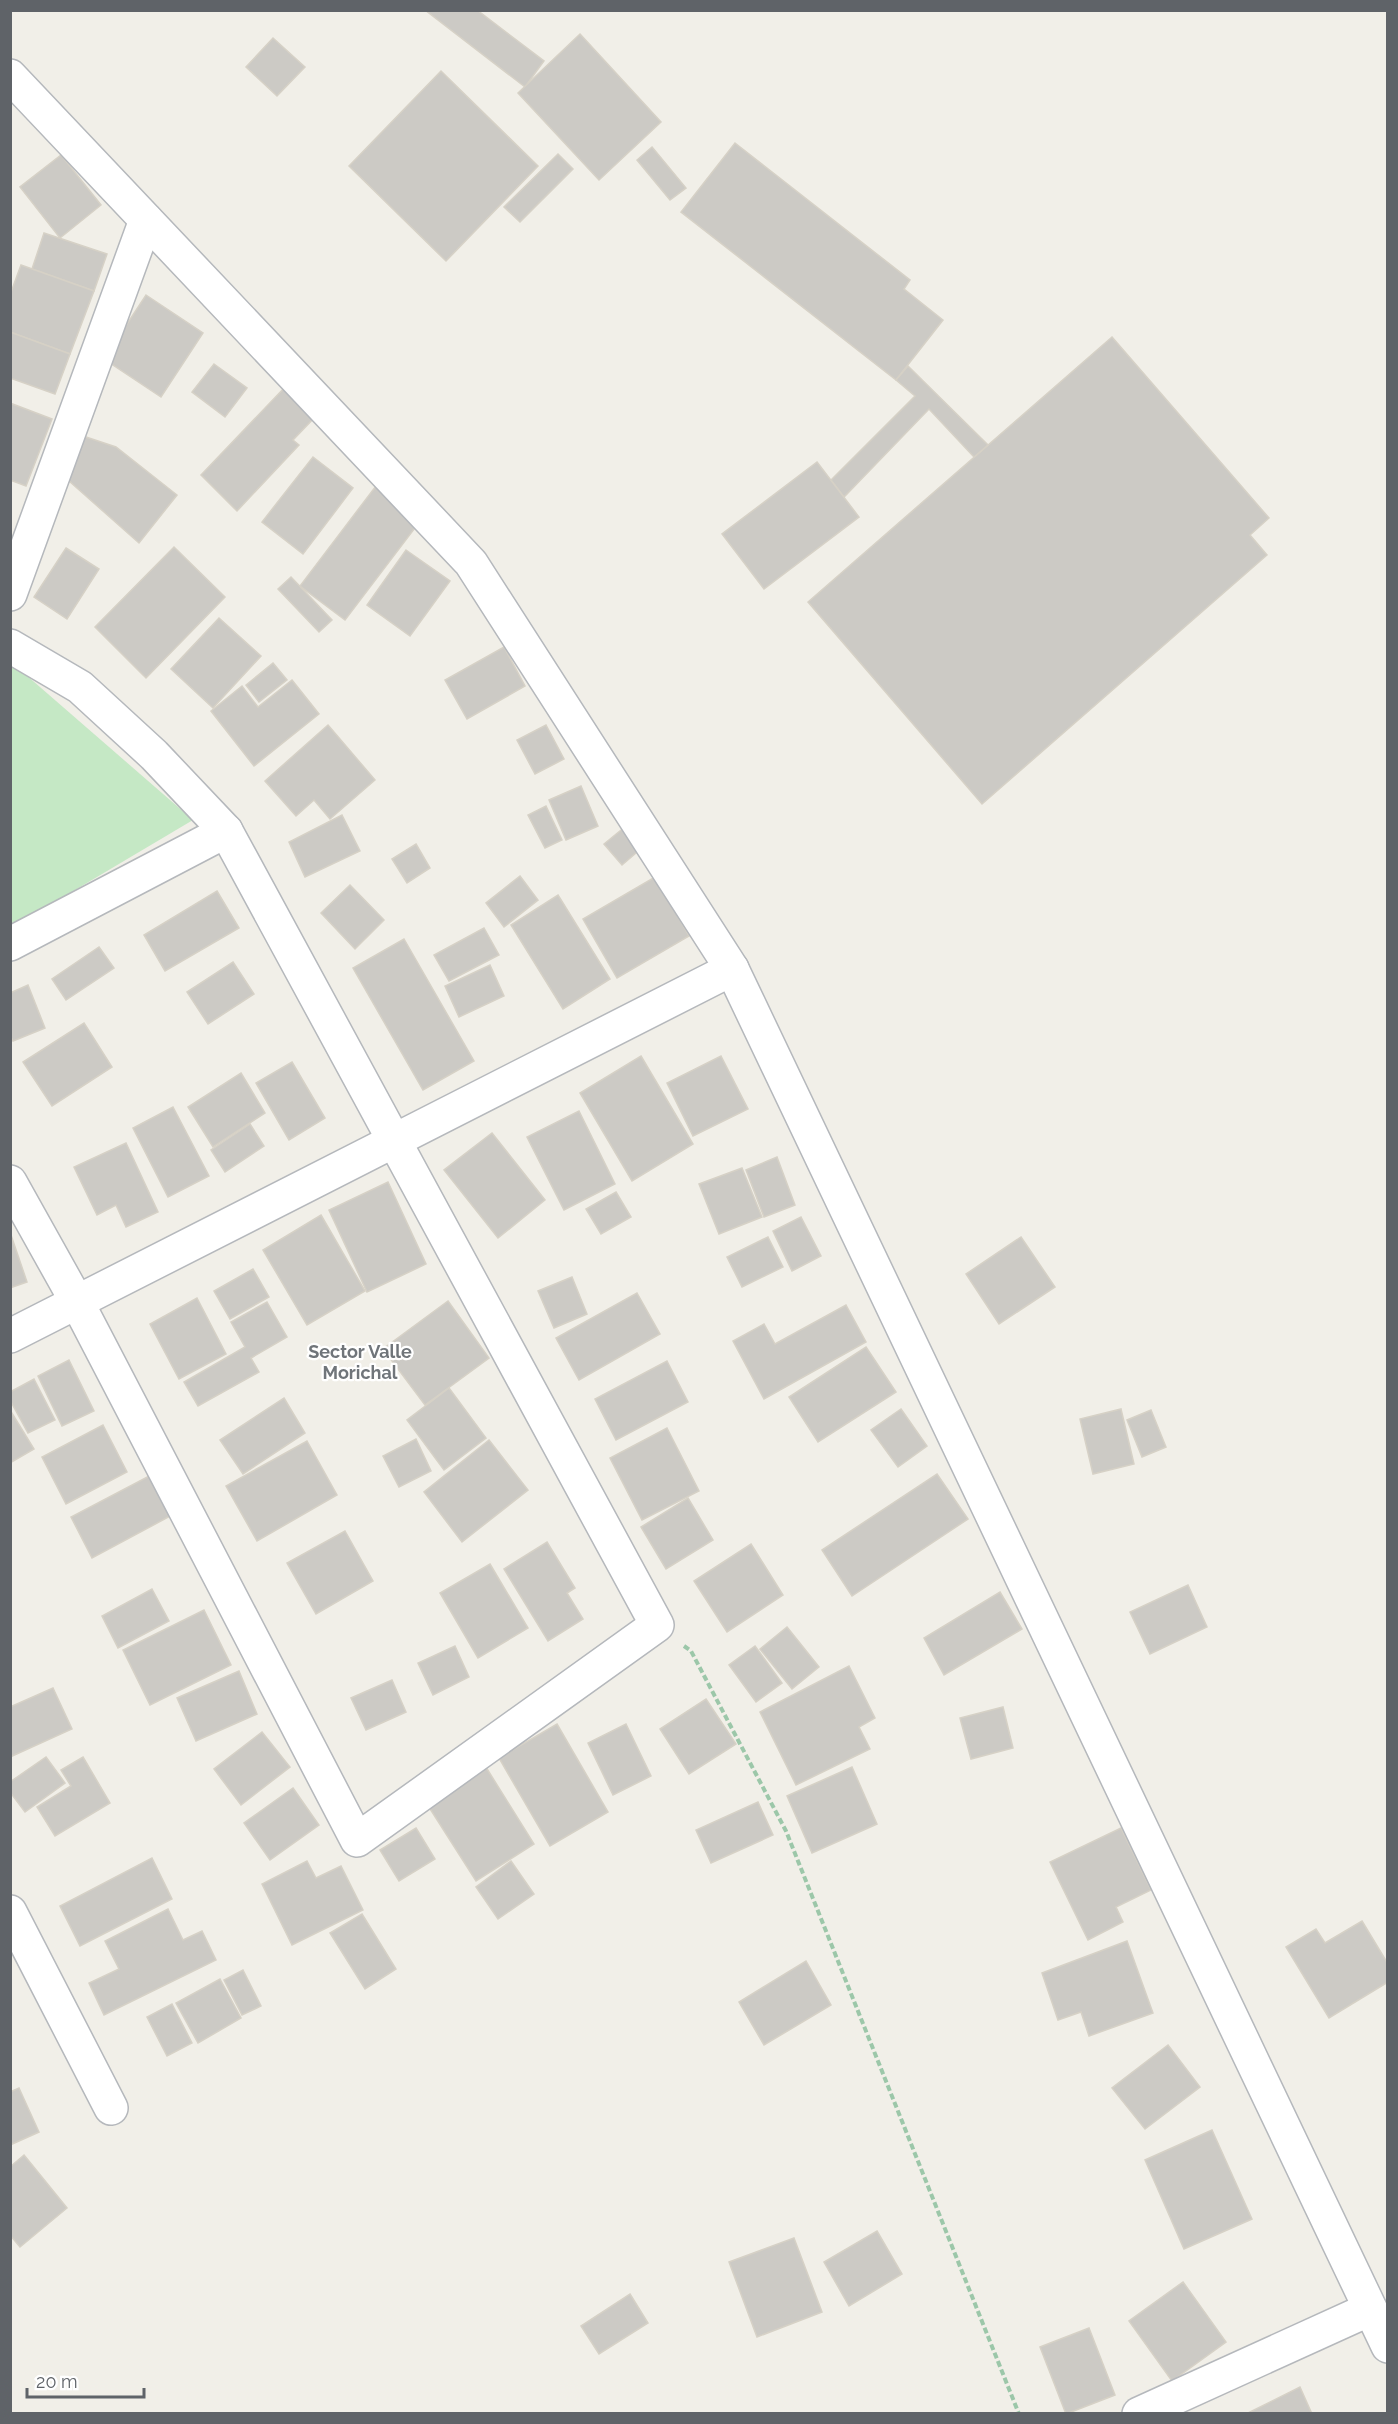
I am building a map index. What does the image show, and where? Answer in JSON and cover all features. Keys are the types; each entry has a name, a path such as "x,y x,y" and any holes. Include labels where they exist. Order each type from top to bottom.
{"street":[{"path":"10,76 471,563 732,969 1388,2346"},
{"path":"10,594 146,220"},
{"path":"10,646 80,687 154,755 226,831 657,1625 357,1840 77,1302 10,1182"},
{"path":"10,944 226,831"},
{"path":"10,1336 732,969"},
{"path":"10,1912 111,2108"},
{"path":"1139,2414 1370,2309"}],"path":[{"path":"657,1625 691,1651 786,1831 1019,2414"}],"green space":[{"path":"10,661 193,820 11,928 10,928"}],"building":[{"path":"425,10 477,10 544,61 525,87"},
{"path":"580,34 661,122 599,180 518,93"},
{"path":"273,38 305,67 277,96 246,67"},
{"path":"441,71 538,166 446,261 349,166"},
{"path":"735,143 910,280 904,289 943,320 896,380 681,212"},
{"path":"652,147 686,188 670,200 637,160"},
{"path":"558,154 573,169 520,222 504,207"},
{"path":"61,155 101,205 60,238 20,187"},
{"path":"44,233 107,254 94,291 32,269"},
{"path":"21,265 94,291 70,354 10,332 10,295"},
{"path":"146,295 203,333 161,397 104,359"},
{"path":"10,332 70,354 55,394 10,378"},
{"path":"1112,337 1269,518 1250,535 1267,555 982,804 808,602"},
{"path":"214,364 247,388 225,417 192,392"},
{"path":"908,366 988,445 974,457 929,409 844,497 831,480 915,396 896,380"},
{"path":"286,386 317,415 293,440 299,445 237,511 201,475"},
{"path":"10,403 52,419 26,486 10,480"},
{"path":"83,436 116,447 177,495 139,543 68,480"},
{"path":"313,457 353,488 303,554 262,522"},
{"path":"817,462 859,517 764,589 722,534"},
{"path":"376,486 421,520 345,620 300,586"},
{"path":"174,547 225,597 146,678 95,627"},
{"path":"66,548 99,569 67,619 34,597"},
{"path":"406,550 450,581 410,636 367,605"},
{"path":"291,577 332,620 319,632 278,589"},
{"path":"219,618 261,656 213,708 171,669"},
{"path":"504,647 525,686 467,719 445,680"},
{"path":"273,663 287,680 259,702 246,685"},
{"path":"292,680 319,714 254,766 211,711 242,686 258,707"},
{"path":"328,725 375,780 330,819 314,800 296,816 265,781"},
{"path":"546,725 564,759 535,774 517,740"},
{"path":"581,786 598,826 566,840 549,800"},
{"path":"546,806 562,840 545,848 528,815"},
{"path":"342,815 360,851 305,877 289,842"},
{"path":"626,826 643,847 622,865 604,844"},
{"path":"416,844 430,868 407,883 392,859"},
{"path":"520,876 538,900 504,927 486,903"},
{"path":"655,877 689,936 617,978 583,919"},
{"path":"350,885 384,920 355,949 321,913"},
{"path":"217,891 239,928 165,971 144,935"},
{"path":"558,895 610,979 563,1009 511,925"},
{"path":"484,928 499,955 449,981 434,955"},
{"path":"404,939 474,1061 423,1090 353,968"},
{"path":"99,947 114,968 66,1000 52,979"},
{"path":"233,962 254,994 208,1024 187,992"},
{"path":"490,965 504,996 459,1017 445,986"},
{"path":"28,985 45,1028 13,1041 10,1035 10,993"},
{"path":"84,1023 112,1067 52,1106 23,1062"},
{"path":"641,1056 693,1144 632,1181 580,1093"},
{"path":"721,1056 748,1109 693,1136 667,1083"},
{"path":"292,1062 325,1118 289,1140 256,1083"},
{"path":"241,1073 265,1113 213,1147 188,1107"},
{"path":"173,1107 209,1176 168,1197 133,1128"},
{"path":"579,1111 615,1184 564,1210 527,1137"},
{"path":"250,1124 264,1146 225,1172 211,1150"},
{"path":"492,1133 545,1200 498,1238 444,1170"},
{"path":"126,1143 158,1212 126,1227 116,1205 97,1215 74,1167"},
{"path":"777,1157 795,1205 764,1217 746,1170"},
{"path":"742,1168 762,1217 719,1234 699,1184"},
{"path":"388,1182 426,1264 367,1292 329,1210"},
{"path":"616,1192 631,1217 601,1234 586,1209"},
{"path":"321,1215 365,1291 307,1325 263,1250"},
{"path":"801,1217 821,1256 792,1271 773,1231"},
{"path":"10,1232 27,1282 10,1288"},
{"path":"768,1237 783,1267 742,1287 727,1257"},
{"path":"1021,1237 1055,1287 999,1324 966,1274"},
{"path":"253,1269 269,1297 230,1319 214,1291"},
{"path":"572,1277 587,1314 554,1328 538,1291"},
{"path":"637,1293 660,1334 579,1380 556,1338"},
{"path":"197,1298 226,1354 179,1379 150,1324"},
{"path":"448,1301 489,1358 425,1405 383,1349"},
{"path":"267,1302 287,1337 251,1358 259,1372 198,1406 184,1382 245,1347 231,1322"},
{"path":"846,1305 866,1342 764,1399 733,1341 764,1324 775,1344"},
{"path":"866,1347 896,1392 818,1442 789,1397"},
{"path":"69,1360 94,1411 62,1426 38,1376"},
{"path":"667,1361 688,1402 616,1440 595,1399"},
{"path":"34,1379 55,1420 28,1433 10,1400 10,1392"},
{"path":"449,1388 486,1438 444,1470 407,1420"},
{"path":"284,1398 305,1433 243,1474 220,1440"},
{"path":"901,1409 927,1446 898,1467 871,1430"},
{"path":"1121,1409 1134,1464 1093,1474 1080,1419"},
{"path":"10,1410 34,1449 10,1463"},
{"path":"1151,1410 1166,1447 1142,1457 1127,1420"},
{"path":"103,1425 127,1472 66,1504 42,1457"},
{"path":"667,1428 699,1491 642,1520 610,1458"},
{"path":"416,1439 431,1471 399,1487 383,1456"},
{"path":"489,1440 528,1490 462,1542 424,1492"},
{"path":"307,1441 337,1495 257,1541 226,1486"},
{"path":"153,1474 174,1514 92,1558 71,1517"},
{"path":"937,1474 968,1519 852,1596 822,1550"},
{"path":"688,1498 713,1540 666,1569 641,1527"},
{"path":"345,1531 373,1581 316,1614 287,1563"},
{"path":"547,1542 575,1588 567,1593 583,1619 548,1641 504,1569"},
{"path":"751,1544 783,1595 727,1632 694,1581"},
{"path":"490,1564 528,1628 478,1658 440,1593"},
{"path":"1188,1585 1207,1627 1150,1654 1130,1612"},
{"path":"152,1589 169,1621 118,1648 102,1616"},
{"path":"1000,1592 1022,1629 944,1675 924,1638"},
{"path":"204,1610 231,1665 150,1705 123,1650"},
{"path":"787,1627 819,1667 792,1689 760,1649"},
{"path":"455,1646 469,1677 433,1695 418,1663"},
{"path":"755,1646 782,1683 756,1702 729,1665"},
{"path":"849,1666 875,1718 859,1727 870,1749 796,1785 760,1712"},
{"path":"239,1671 257,1714 196,1741 177,1698"},
{"path":"392,1680 406,1712 366,1730 351,1698"},
{"path":"53,1688 72,1729 10,1757 10,1707"},
{"path":"706,1699 736,1744 689,1774 660,1729"},
{"path":"1003,1707 1013,1748 971,1759 960,1718"},
{"path":"557,1724 608,1812 550,1846 499,1758"},
{"path":"626,1724 651,1776 613,1795 588,1743"},
{"path":"262,1732 290,1767 241,1805 214,1769"},
{"path":"46,1757 65,1783 25,1812 10,1792 10,1782"},
{"path":"83,1757 110,1803 55,1836 37,1807 71,1786 61,1770"},
{"path":"484,1764 534,1844 476,1881 425,1801"},
{"path":"852,1767 877,1824 812,1853 787,1796"},
{"path":"293,1788 319,1825 270,1860 244,1823"},
{"path":"758,1802 773,1835 711,1863 696,1830"},
{"path":"416,1828 435,1859 399,1881 380,1850"},
{"path":"1121,1828 1151,1890 1116,1907 1123,1922 1088,1940 1050,1862"},
{"path":"152,1858 172,1899 80,1946 60,1906"},
{"path":"307,1861 316,1878 341,1866 363,1910 292,1945 262,1884"},
{"path":"511,1861 534,1894 498,1919 476,1887"},
{"path":"168,1909 183,1940 202,1931 216,1960 104,2015 89,1983 119,1969 105,1941"},
{"path":"362,1914 396,1969 365,1989 330,1933"},
{"path":"1362,1921 1388,1964 1388,1982 1329,2018 1286,1947 1316,1929 1325,1943"},
{"path":"1127,1941 1153,2013 1089,2036 1081,2012 1058,2020 1042,1973"},
{"path":"806,1961 831,2005 764,2045 739,2002"},
{"path":"243,1970 261,2006 242,2015 224,1980"},
{"path":"220,1979 241,2018 198,2043 176,2003"},
{"path":"172,2004 192,2043 167,2056 147,2017"},
{"path":"1168,2045 1200,2087 1145,2129 1112,2088"},
{"path":"19,2088 39,2132 10,2145 10,2092"},
{"path":"1212,2130 1252,2219 1184,2249 1145,2160"},
{"path":"24,2155 67,2208 20,2247 10,2235 10,2167"},
{"path":"877,2231 902,2274 849,2306 824,2262"},
{"path":"794,2238 822,2312 757,2337 729,2262"},
{"path":"1183,2282 1226,2342 1172,2381 1129,2321"},
{"path":"630,2294 648,2323 599,2354 581,2326"},
{"path":"1089,2328 1115,2395 1066,2414 1040,2347"},
{"path":"1300,2387 1312,2414 1246,2414"}],"district":[{"name":"Sector Valle Morichal","path":"360,1362"}]}
